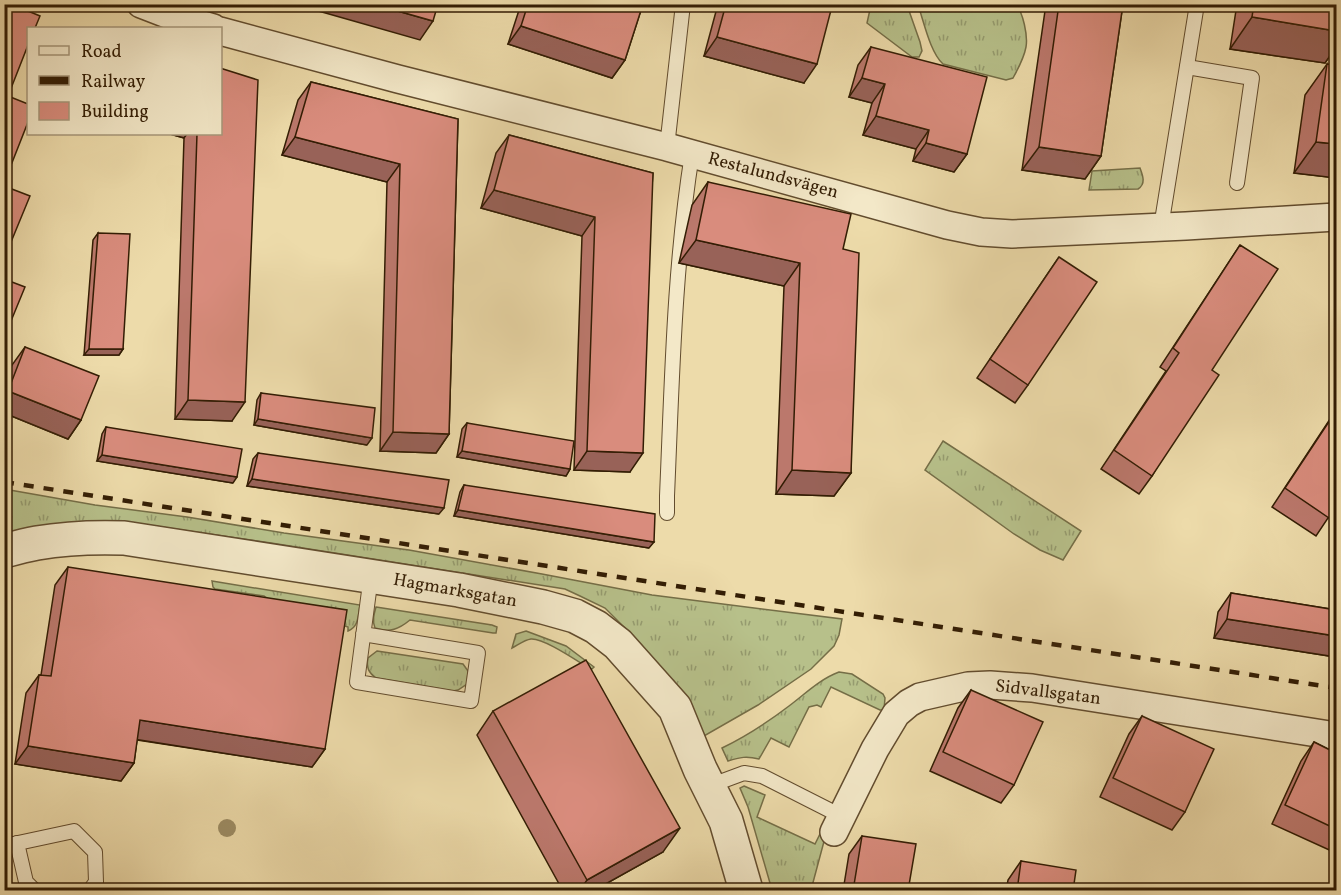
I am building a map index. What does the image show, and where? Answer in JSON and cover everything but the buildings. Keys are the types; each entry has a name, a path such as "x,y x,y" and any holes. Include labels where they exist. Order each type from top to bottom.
{"street":[{"path":"141,4 174,10 211,27"},
{"name":"Restalundsvägen","path":"222,32 680,151 947,225 981,232 1012,234 1336,217"},
{"name":"Hagmarksgatan","path":"4,551 37,543 98,537 124,538 459,590 575,616 596,627 618,644 675,708 700,769 726,821 746,891"},
{"name":"Sidvallsgatan","path":"837,824 875,749 896,714 920,697 968,686 1032,688 1336,736"}],"lane":[{"path":"667,513 678,274 684,204 680,151 682,4"},
{"path":"1161,227 1197,4"},
{"path":"1186,67 1252,78 1237,183"},
{"path":"363,634 478,653 471,701 357,682 363,634 371,576"},
{"path":"709,786 744,773 762,776 837,824"},
{"path":"34,891 26,882 11,844 74,831 95,852 96,882 90,891"}],"green space":[{"path":"871,5 907,5 920,42 922,51 919,57 912,57 867,23"},
{"path":"918,5 1016,5 1023,18 1026,42 1025,51 1013,78 1006,80 943,64 931,45"},
{"path":"1140,168 1143,182 1138,189 1089,190 1092,171"},
{"path":"943,441 1081,531 1063,560 1040,550 1014,534 925,470"},
{"path":"4,489 95,505 409,550 652,595 842,619 834,646 811,669 758,705 704,736 663,671 637,640 605,608 565,589 120,521 62,525 5,536"},
{"path":"212,581 360,605 357,620 354,627 348,631 348,627 345,626 283,616 264,596 215,589"},
{"path":"376,607 492,625 497,627 496,633 410,620 394,629 375,628"},
{"path":"526,631 566,646 594,667 589,668 552,646 537,640 523,641 512,648 516,634"},
{"path":"377,651 463,664 468,671 467,684 453,691 376,678 369,670 367,662 368,658"},
{"path":"839,672 852,674 883,694 884,710 831,687 821,707 817,705 809,707 789,747 771,738 759,759 744,757 728,761 722,748 757,728 819,683"},
{"path":"744,786 765,795 757,817 815,844 821,832 826,834 811,890 772,890 748,807 740,788"}],"railway":[{"path":"4,482 1336,688"}]}
